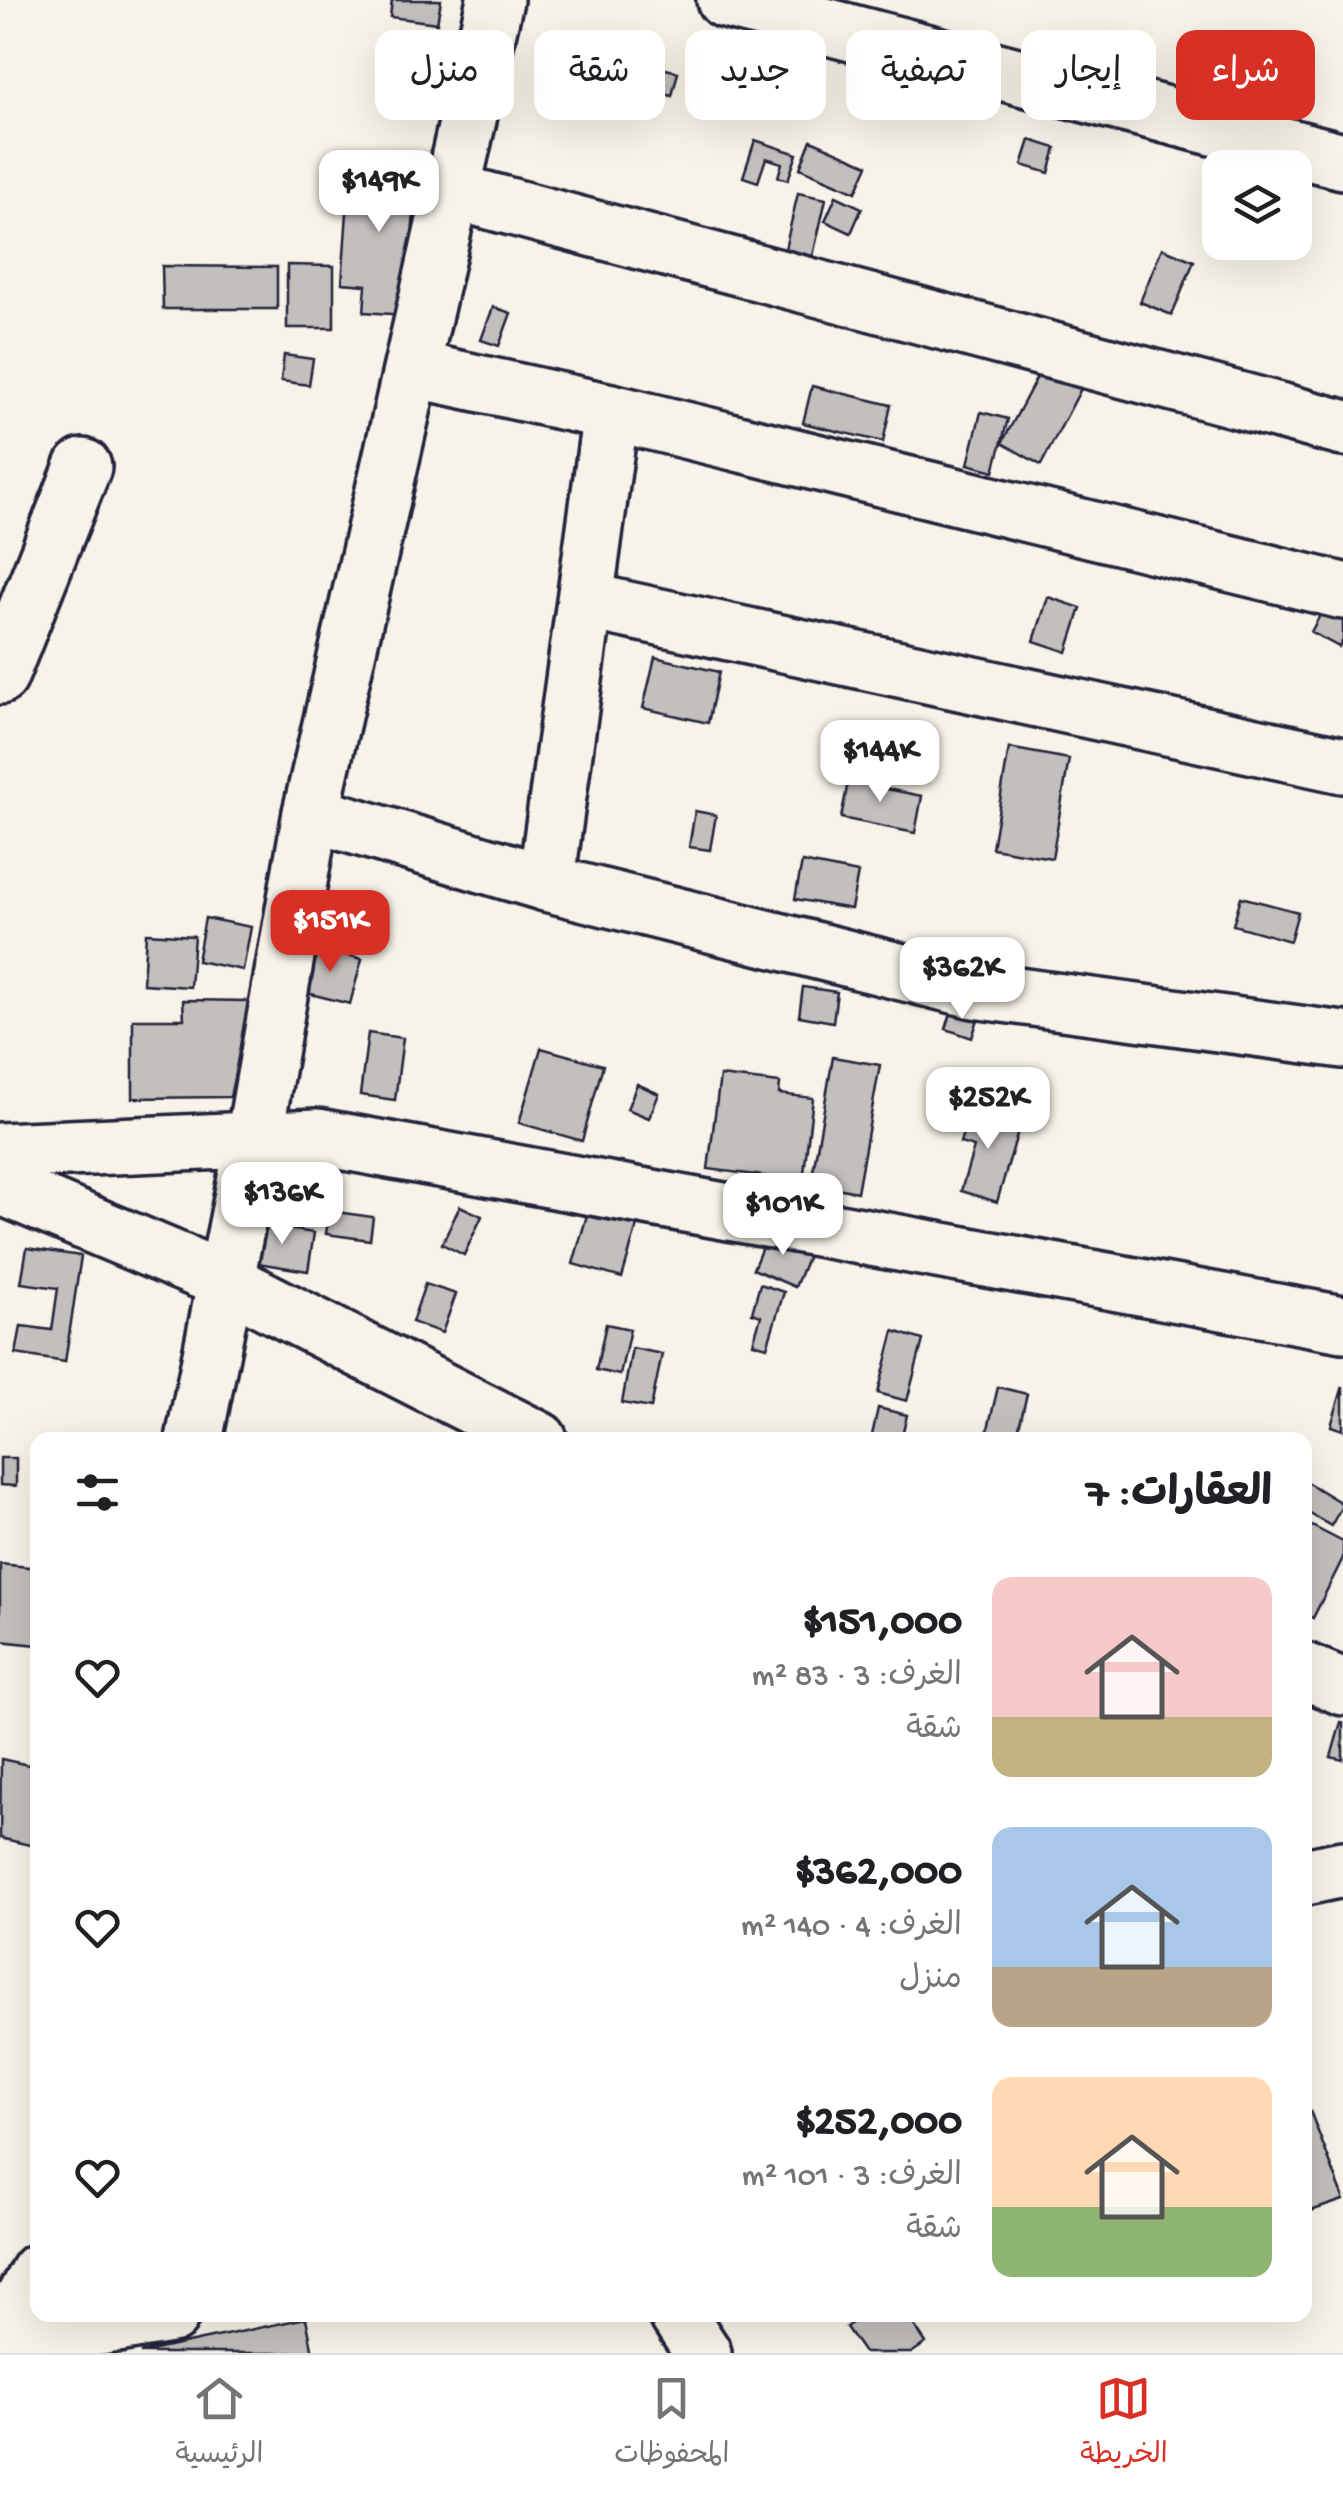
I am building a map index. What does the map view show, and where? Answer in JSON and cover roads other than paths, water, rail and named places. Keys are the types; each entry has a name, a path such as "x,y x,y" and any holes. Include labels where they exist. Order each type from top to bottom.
{"street":[{"path":"196,1432 254,1139 312,813 494,0"},
{"path":"725,0 1343,161"},
{"path":"452,191 1343,428"},
{"path":"413,369 612,412 1343,591"},
{"path":"546,883 612,412"},
{"path":"0,676 82,467"},
{"path":"586,601 1343,764"},
{"path":"312,813 546,883 974,990 1343,1040"},
{"path":"0,1151 318,1137 1343,1324"},
{"path":"0,1186 226,1281 522,1432"},
{"path":"1312,1674 1343,1687"},
{"path":"1312,1876 1343,1869"},
{"path":"0,2347 30,2288"},
{"path":"0,2347 134,2322"},
{"path":"683,2322 703,2353"}]}
